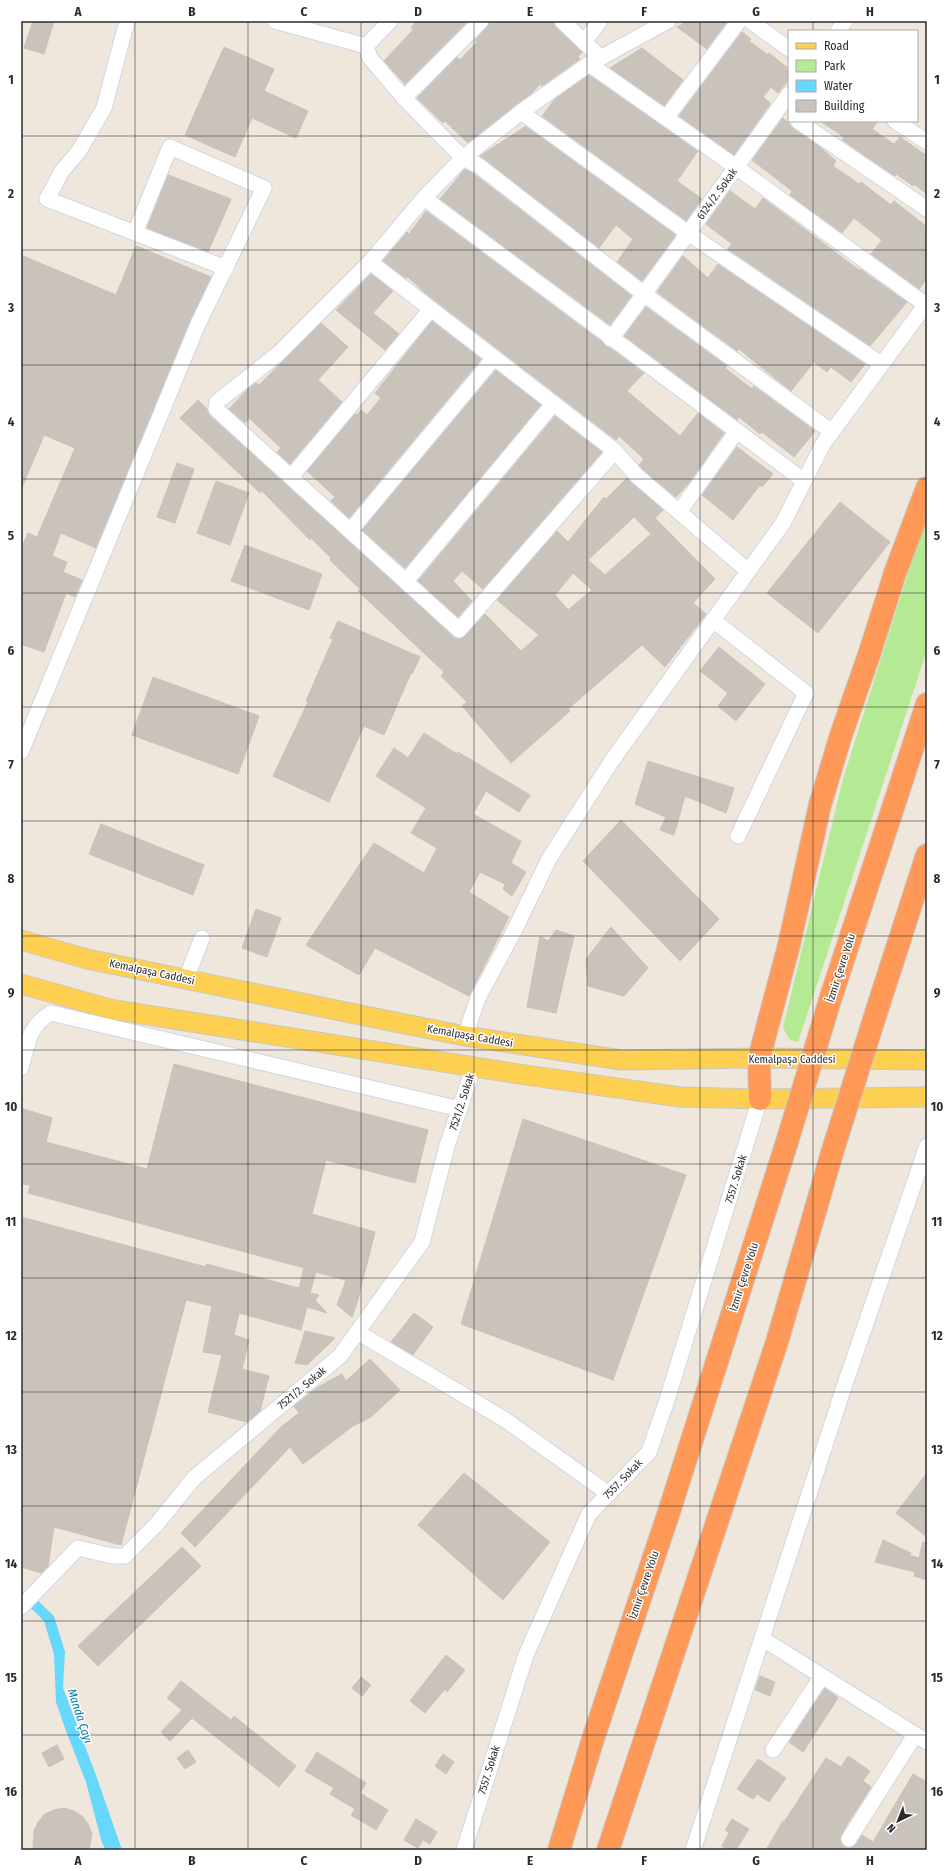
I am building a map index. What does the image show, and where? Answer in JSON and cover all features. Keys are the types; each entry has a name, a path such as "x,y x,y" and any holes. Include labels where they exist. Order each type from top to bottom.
{"highway":[{"path":"760,1099 759,1058 789,945 824,791 895,573 927,488"},
{"name":"İzmir Çevre Yolu","path":"559,1850 593,1739 669,1512 832,997 927,704"},
{"path":"608,1850 777,1342 832,1153 927,855"}],"main road":[{"name":"Kemalpaşa Caddesi","path":"21,940 87,959 465,1036 621,1060 759,1058 927,1060"},
{"path":"21,984 110,1009 512,1073 680,1097 760,1099 927,1097"}],"street":[{"path":"127,21 104,108 80,151 62,171 47,199 226,268"},
{"path":"275,21 366,46"},
{"path":"366,46 390,21"},
{"path":"404,98 481,21"},
{"path":"465,1036 478,998 513,933 549,859 613,759 783,523 823,444 926,304 666,118 595,61 584,42 562,21"},
{"path":"584,42 600,21"},
{"path":"615,451 459,630 216,409 217,402 278,354 370,262 424,198 463,158 521,112 595,61 668,21"},
{"path":"666,118 739,21"},
{"path":"750,21 788,48"},
{"path":"839,30 845,21"},
{"path":"366,46 370,58 404,98 463,158 479,166 644,294 832,432"},
{"name":"6124/2. Sokak","path":"611,339 736,167 784,111 788,97"},
{"path":"521,112 688,233 881,364"},
{"path":"799,122 927,209"},
{"path":"897,122 927,142"},
{"path":"21,752 198,324 264,188 170,147 136,234"},
{"path":"424,198 611,339 804,481"},
{"path":"370,262 615,451 637,476 748,571"},
{"path":"291,478 431,309"},
{"path":"350,531 494,358"},
{"path":"406,582 553,404"},
{"path":"679,512 737,431"},
{"path":"713,620 806,693 738,836"},
{"path":"186,979 202,938"},
{"path":"21,1068 33,1028 38,1022 51,1013 460,1109"},
{"name":"7521/2. Sokak","path":"21,1607 78,1548 112,1556 125,1556 156,1525 194,1478 340,1356 422,1242 447,1146 474,1066"},
{"name":"7557. Sokak","path":"464,1850 526,1655 589,1514 649,1452 667,1400 760,1099"},
{"path":"693,1850 844,1386 927,1146"},
{"path":"357,1332 504,1419 609,1494"},
{"path":"763,1638 921,1738 849,1839"},
{"path":"773,1750 822,1676"}],"green space":[{"path":"927,513 927,650 798,1042 790,1040 783,1028 843,779"}],"water":[{"path":"21,1591 36,1599 54,1616 65,1652 63,1688 122,1850 106,1850 102,1843 86,1782 56,1702 54,1654 44,1621 30,1607 21,1604"}],"building":[{"path":"33,21 54,21 44,54 24,48"},
{"path":"417,21 468,21 405,84 384,61 413,30 411,28"},
{"path":"490,21 551,21 582,52 578,57 580,59 542,86 540,84 531,94 468,143 445,121 443,123 417,98 457,57 460,60 477,42 475,40 487,27"},
{"path":"688,21 723,21 726,23 707,49 677,27"},
{"path":"742,32 751,39 749,41 768,55 769,53 788,68 788,80 778,93 771,87 763,97 770,103 768,107 734,155 679,116"},
{"path":"224,47 274,69 264,91 308,111 296,138 252,118 235,157 185,135"},
{"path":"642,48 683,80 664,106 610,68"},
{"path":"589,75 698,151 677,181 702,199 686,221 542,116 555,99"},
{"path":"783,118 793,128 820,147 836,161 833,166 859,184 861,182 891,205 894,201 927,227 927,279 919,289 871,254 882,240 854,218 842,233 790,195 792,191 752,160"},
{"path":"822,122 877,122 872,129 894,144 900,137 927,156 927,194 914,184 913,186 896,174 895,176 842,140 844,137"},
{"path":"526,126 676,235 642,281 617,262 633,239 616,225 599,248 480,156"},
{"path":"465,169 474,174 632,296 610,325 440,199"},
{"path":"168,175 231,199 208,252 147,228"},
{"path":"730,191 755,209 763,198 859,270 860,269 907,302 870,346 728,249 732,244 706,224"},
{"path":"426,211 644,373 627,391 680,436 698,413 724,433 688,484 676,497 643,470 639,465 644,459 619,436 616,440 425,293 408,277 405,278 383,261 407,232 409,234"},
{"path":"136,246 211,277 190,321 96,548 61,533 52,556 67,562 63,572 82,580 75,597 66,593 44,652 21,644 21,549 28,533 37,537 75,448 44,435 21,490 21,255 116,295"},
{"path":"683,256 708,278 718,264 865,364 851,382 831,367 827,372 814,362 791,391 739,349 737,351 657,292"},
{"path":"371,274 393,291 373,313 399,334 385,350 336,310"},
{"path":"646,307 727,366 725,368 752,389 754,386 815,431 794,457 762,432 760,434 739,417 737,420 624,336"},
{"path":"432,321 481,359 349,518 331,501 335,497 307,471 355,414 357,415 361,410 367,415 381,398 375,393"},
{"path":"321,323 348,347 318,380 342,402 290,464 277,452 281,448 249,418 245,423 229,409 248,389 256,383 259,385"},
{"path":"496,370 541,405 405,568 362,530"},
{"path":"198,400 207,409 210,416 457,639 465,636 485,614 521,651 539,635 497,600 557,531 568,542 604,497 606,499 627,478 663,510 655,518 715,579 693,603 706,614 665,667 642,645 568,709 570,711 511,763 462,706 467,702 441,676 444,672 358,591 360,589 330,560 331,558 311,538 310,540 262,491 260,493 180,418","holes":["634,517 651,534 605,575 588,560","573,573 592,590 568,610 555,595"]},
{"path":"555,416 602,452 483,589 462,571 453,581 472,601 458,617 418,581"},
{"path":"737,447 773,474 762,487 760,485 733,520 702,495"},
{"path":"177,463 194,469 175,523 157,517"},
{"path":"216,481 249,493 230,545 197,533"},
{"path":"840,502 890,542 818,633 767,593"},
{"path":"245,545 322,574 309,610 231,581"},
{"path":"338,621 420,657 412,674 411,673 384,735 364,726 329,802 273,776 308,702 306,701 333,639 330,638"},
{"path":"719,647 765,684 736,721 718,706 728,693 700,671"},
{"path":"153,677 259,716 238,774 132,735"},
{"path":"424,733 457,754 458,752 530,795 519,812 486,791 473,814 521,841 511,863 526,872 512,896 503,889 505,884 480,872 469,892 509,917 469,996 375,948 359,975 306,945 374,843 424,873 437,848 411,833 426,808 376,776 394,748 408,758"},
{"path":"648,761 734,788 726,813 685,796 674,835 660,830 666,817 635,804"},
{"path":"621,820 719,919 680,961 583,861"},
{"path":"101,824 204,865 193,895 89,854"},
{"path":"256,909 281,918 267,957 242,948"},
{"path":"611,927 648,968 624,996 588,986 586,959"},
{"path":"556,930 574,936 556,1013 527,1007 540,936 548,941"},
{"path":"174,1064 428,1130 415,1183 326,1160 312,1214 375,1232 357,1303 352,1317 337,1305 346,1280 316,1272 310,1293 319,1295 315,1300 327,1313 307,1307 301,1330 239,1313 234,1335 249,1340 242,1369 269,1376 260,1411 247,1422 208,1412 222,1355 203,1352 212,1306 186,1300 121,1545 54,1527 48,1566 41,1573 21,1567 21,1217 206,1267 206,1264 299,1288 304,1268 28,1193 30,1185 21,1184 21,1108 52,1118 46,1142 147,1169"},
{"path":"523,1119 686,1175 613,1380 461,1324"},
{"path":"414,1313 433,1327 413,1355 391,1342"},
{"path":"305,1331 335,1338 307,1365 295,1363"},
{"path":"370,1359 400,1390 371,1417 353,1426 303,1464 290,1447 195,1547 181,1533 282,1426 299,1413 294,1406 318,1387 342,1374 346,1381"},
{"path":"464,1473 550,1542 503,1600 418,1525"},
{"path":"927,1473 927,1537 896,1513"},
{"path":"883,1540 911,1553 909,1555 919,1558 923,1542 927,1543 927,1580 914,1576 915,1572 875,1562"},
{"path":"182,1547 201,1566 98,1666 78,1646"},
{"path":"446,1655 465,1670 447,1692 445,1689 425,1713 410,1701"},
{"path":"760,1676 775,1682 770,1696 755,1690"},
{"path":"361,1677 371,1685 362,1696 352,1688"},
{"path":"181,1681 231,1720 234,1716 296,1766 279,1787 192,1718 170,1741 161,1732 182,1710 167,1698"},
{"path":"825,1688 838,1698 803,1752 789,1742"},
{"path":"57,1745 64,1759 49,1767 42,1753"},
{"path":"188,1750 196,1762 185,1769 177,1758"},
{"path":"317,1752 366,1783 360,1793 388,1810 376,1830 351,1815 355,1809 330,1794 334,1788 305,1771"},
{"path":"443,1754 454,1762 446,1774 435,1766"},
{"path":"848,1756 870,1771 863,1781 871,1787 846,1826 840,1838 841,1843 845,1847 853,1847 862,1835 873,1842 913,1774 927,1782 927,1850 766,1850 783,1821 784,1822 826,1758 841,1767"},
{"path":"758,1759 786,1778 769,1802 757,1794 753,1799 737,1789"},
{"path":"64,1808 74,1811 82,1816 88,1824 92,1834 89,1850 33,1850 34,1831 38,1822 45,1814"},
{"path":"416,1819 437,1832 430,1844 423,1840 418,1848 404,1840"},
{"path":"732,1819 749,1829 736,1850 728,1850 722,1846 729,1833 725,1830"}],"water label":[{"name":"Manda Çayı","path":"80,1716"}]}
